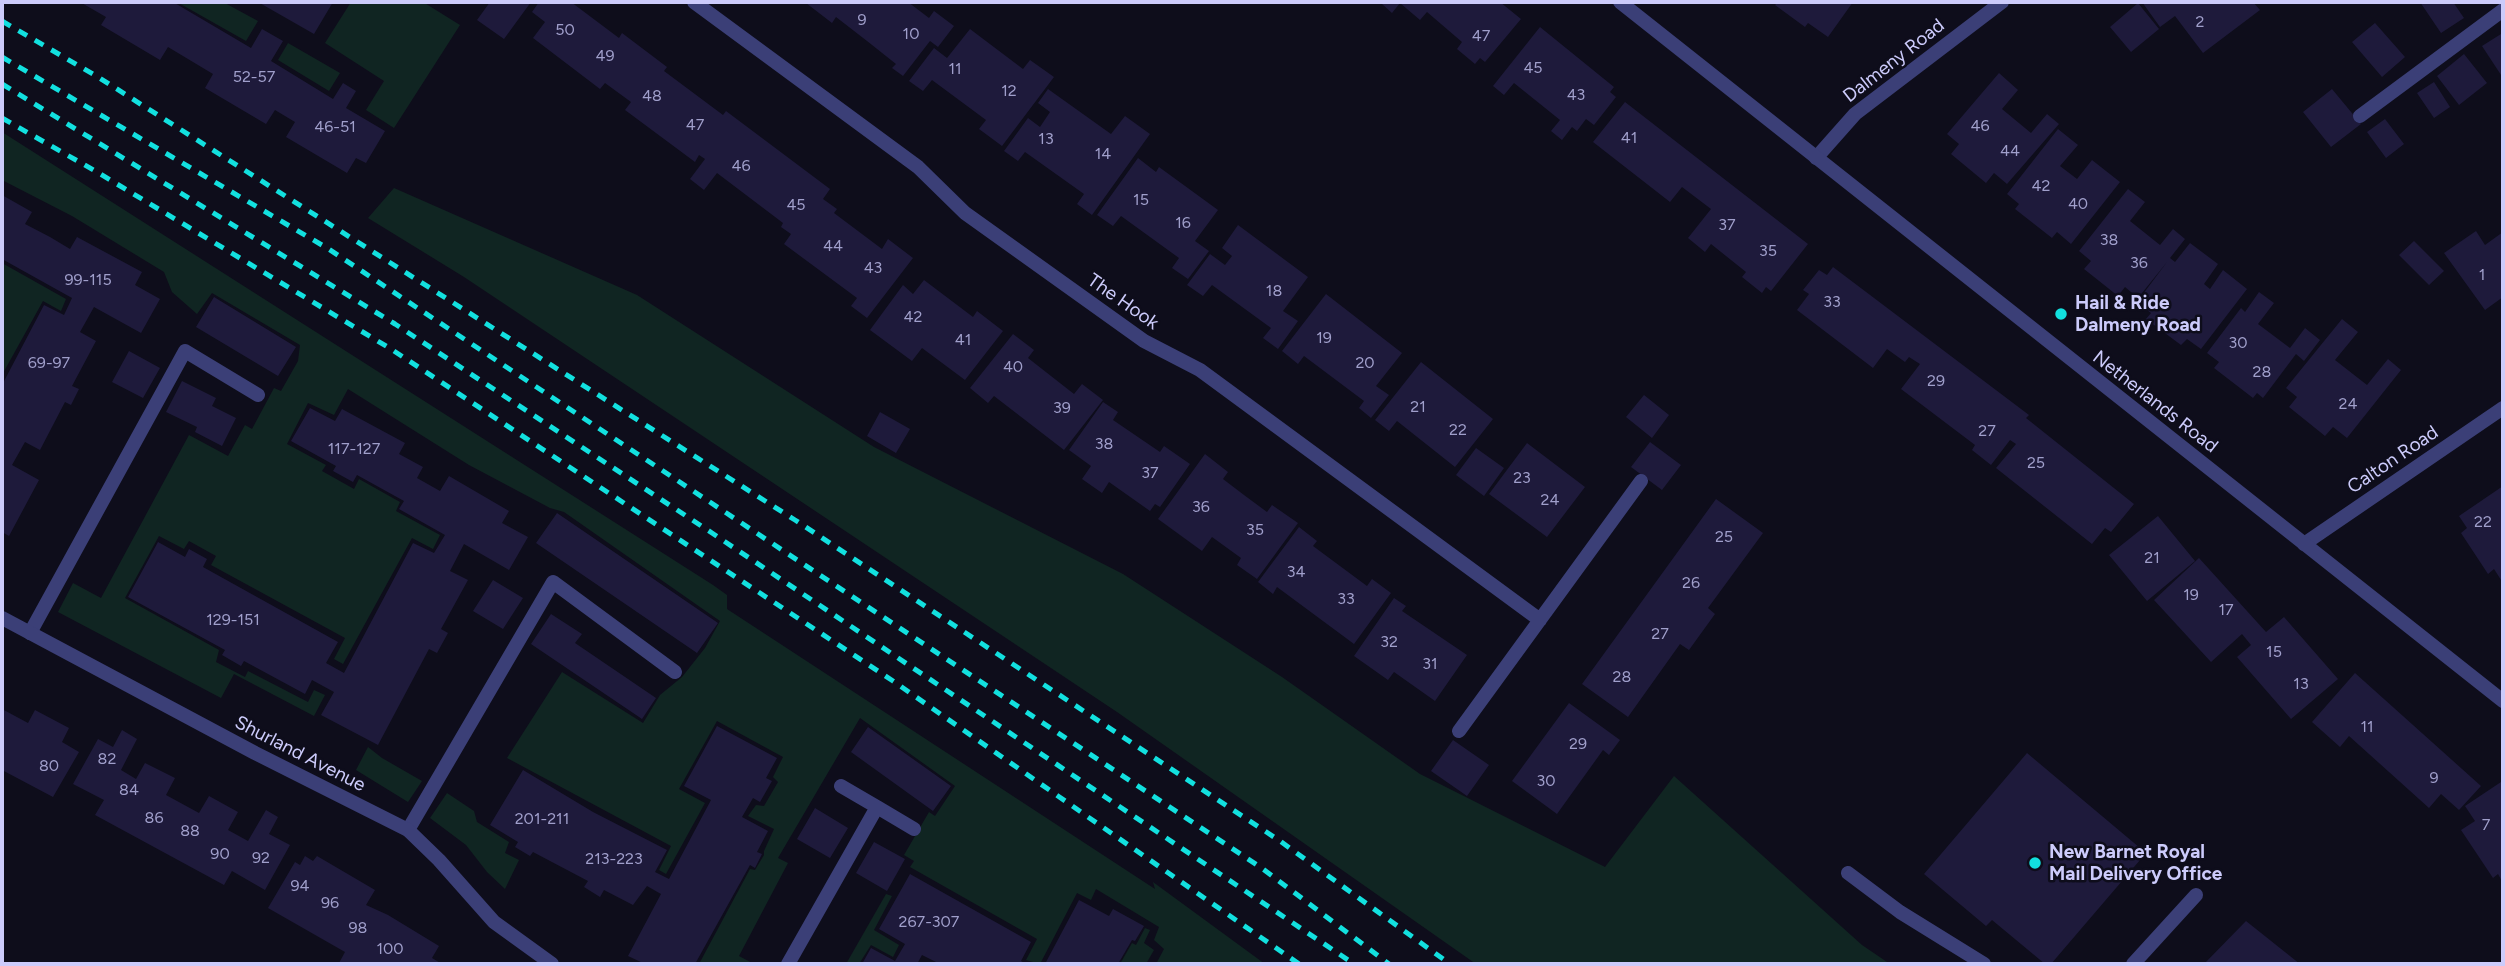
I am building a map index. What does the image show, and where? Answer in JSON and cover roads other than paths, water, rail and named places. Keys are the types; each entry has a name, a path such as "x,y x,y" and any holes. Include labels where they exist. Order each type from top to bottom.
{"street":[{"name":"The Hook","path":"694,2 918,167 965,213 1144,341 1200,370 1540,620"},
{"name":"Netherlands Road","path":"1620,2 2503,701"},
{"name":"Dalmeny Road","path":"1816,158 1855,114 2002,2"},
{"path":"2360,116 2503,10"},
{"path":"30,633 185,351 258,395"},
{"name":"Calton Road","path":"2304,544 2503,408"},
{"path":"1459,732 1641,481"},
{"path":"408,830 553,582 675,672"},
{"name":"Shurland Avenue","path":"2,618 255,753 408,830 439,860 494,922 552,964"},
{"path":"841,786 914,829"},
{"path":"788,964 877,807"},
{"path":"1847,873 1900,912 1984,964"},
{"path":"2133,964 2196,895"}],"railway":[{"path":"2,21 98,77 795,520 1280,841 1450,964"},
{"path":"2,57 327,248 1263,869 1389,964"},
{"path":"2,84 395,324 712,533 1354,964"},
{"path":"2,118 391,349 893,681 1299,964"}],"place":[{"name":"Hail & Ride Dalmeny Road","path":"2061,314"},
{"name":"New Barnet Royal Mail Delivery Office","path":"2035,863"}]}
